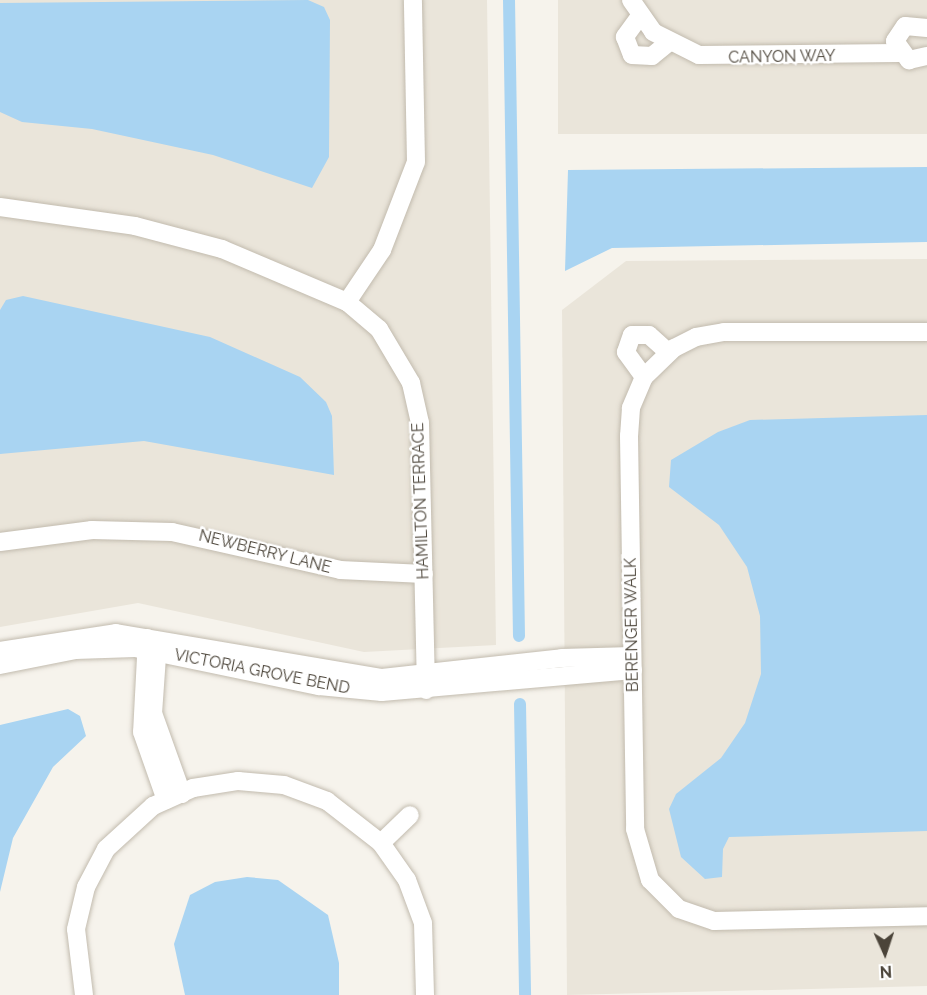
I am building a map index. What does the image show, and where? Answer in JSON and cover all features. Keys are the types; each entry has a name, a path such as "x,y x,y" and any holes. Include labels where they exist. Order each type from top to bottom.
{"street":[{"path":"347,302 382,250 416,162 413,0"},
{"name":"CANYON WAY","path":"668,43 652,56 632,55 625,36 636,8 668,43 720,58 899,53 915,61 927,56"},
{"path":"899,53 900,30 910,24 927,28"},
{"name":"HAMILTON TERRACE","path":"0,207 179,237 265,265 347,302 392,345 417,402 426,684"},
{"name":"BERENGER WALK","path":"927,332 724,332 696,337 668,352 644,377 631,408 629,436 637,847 663,895 695,915 733,922 927,916"},
{"path":"644,377 626,352 632,335 650,335 668,352"},
{"name":"NEWBERRY LANE","path":"0,542 92,530 172,532 340,570 424,574"},
{"name":"VICTORIA GROVE BEND","path":"0,651 74,635 152,644 338,688 426,684 633,663"},
{"path":"152,644 155,724 174,797"},
{"name":"VICTORIA GROVE BEND","path":"0,665 75,650 152,644"},
{"path":"84,995 76,929 86,887 119,833 174,797 238,781 284,785 347,812 381,843 407,880 423,923 425,995"},
{"path":"381,843 411,815"}],"shaded area":[{"path":"0,0 487,0 496,645 364,652 138,603 0,627"},
{"path":"558,0 927,0 927,134 558,134"},
{"path":"927,259 927,986 567,995 562,310 626,261"}],"water":[{"path":"308,0 324,7 330,20 329,157 312,188 213,155 92,129 22,122 0,112 0,3"},
{"path":"927,167 927,242 612,248 565,271 568,170"},
{"path":"23,296 210,337 300,377 326,402 332,416 334,475 144,441 0,454 0,310 6,300"},
{"path":"927,415 927,831 729,837 723,849 722,877 705,879 681,857 669,809 676,794 721,758 745,723 761,674 760,616 747,567 719,525 669,487 671,460 718,432 750,420"},
{"path":"68,709 80,716 86,736 53,767 13,838 0,892 0,725"},
{"path":"247,877 278,880 328,915 339,963 339,995 185,995 174,944 190,895 215,882"}],"waterway":[{"path":"509,0 519,636"},
{"path":"520,704 525,995"}]}
